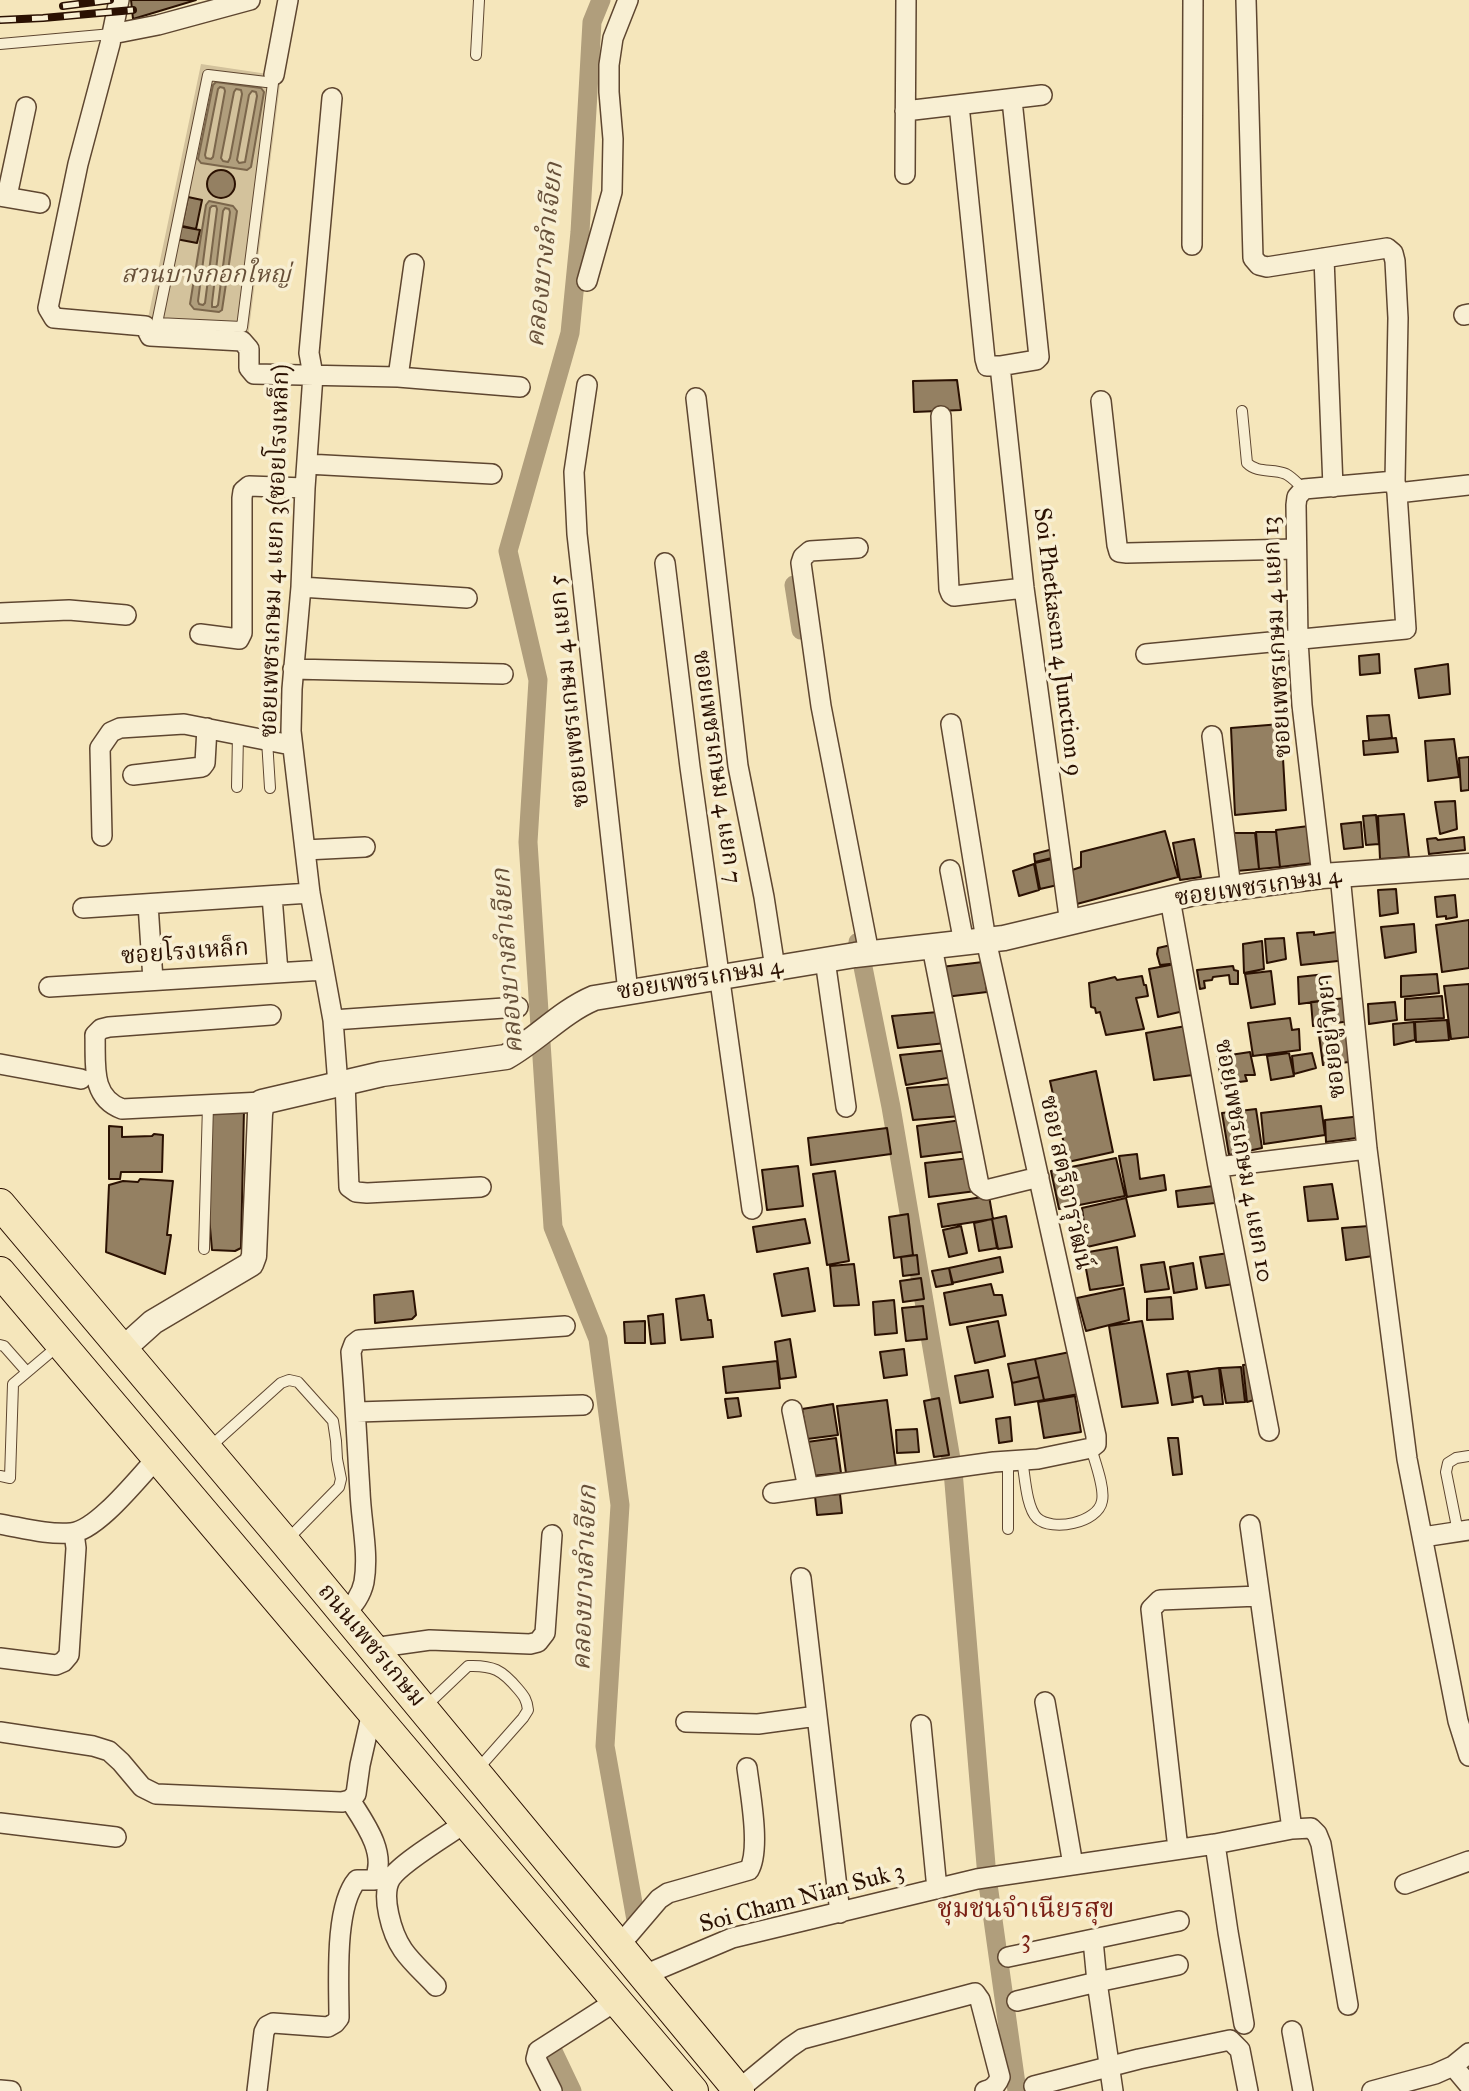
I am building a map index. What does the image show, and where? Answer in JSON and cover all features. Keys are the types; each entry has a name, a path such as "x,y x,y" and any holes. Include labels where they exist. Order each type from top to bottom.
{"main road":[{"name":"ถนนเพชรเกษม","path":"0,1203 373,1647 739,2091"},
{"name":"ถนนเพชรเกษม","path":"0,1272 616,2001 685,2088"}],"street":[{"path":"119,0 78,164 48,308 54,318 145,326 150,336 242,341 250,349 250,368 254,374 398,377 520,387"},
{"path":"112,34 158,25 250,0"},
{"path":"270,78 288,0"},
{"path":"587,281 612,192 610,65 613,38 628,0"},
{"path":"905,174 906,0"},
{"path":"1192,245 1193,0"},
{"path":"1146,654 1406,629 1396,487 1398,318 1395,261 1387,248 1267,267 1259,265 1253,258 1246,0"},
{"path":"905,111 1042,95"},
{"name":"ซอยเพชรเกษม 4 แยก 3(ซอยโรงเหล็ก)","path":"332,97 309,353 313,375 301,587 293,669 291,745 310,893 342,1083 349,1187 356,1192 367,1193 481,1187"},
{"path":"959,105 985,359 987,366 1000,366 1036,360 1039,357 1012,100"},
{"path":"26,107 4,196 40,202"},
{"path":"1324,258 1333,487"},
{"path":"398,377 414,264"},
{"name":"Soi Phetkasem 4 Junction 9","path":"1000,366 1024,588 1070,924"},
{"name":"ซอยเพชรเกษม 4 แยก 5","path":"587,385 574,472 577,534 628,992"},
{"path":"696,398 738,766 775,968"},
{"path":"1101,401 1119,552 1296,549"},
{"path":"941,416 951,594 954,596 1024,588"},
{"path":"307,464 492,474"},
{"name":"ซอยเพชรเกษม 4 แยก 13","path":"1331,876 1302,705 1298,640 1297,497 1304,489 1469,485"},
{"path":"200,634 239,639 242,633 243,491 249,486 305,488"},
{"path":"858,548 810,551 803,557 802,563 821,706 863,954"},
{"name":"ซอยเพชรเกษม 4 แยก 7","path":"664,564 691,780 752,1209"},
{"path":"301,587 467,598"},
{"path":"0,613 69,611 126,615"},
{"path":"293,669 503,674"},
{"path":"102,836 100,748 111,733 120,728 184,724 291,745"},
{"path":"951,724 975,942"},
{"path":"133,775 202,767 205,763 207,728"},
{"path":"1212,736 1231,888"},
{"path":"304,850 365,847"},
{"name":"ซอยเพชรเกษม 4","path":"262,1102 382,1074 506,1057 578,1005 594,998 863,954 975,942 1231,888 1331,876 1469,866"},
{"path":"950,870 975,942"},
{"name":"ซอยอยู่วิทยา","path":"1331,876 1407,1459 1458,1721 1469,1756"},
{"path":"83,908 310,893"},
{"path":"272,896 278,972"},
{"name":"ซอยเพชรเกษม 4 แยก 10","path":"1170,899 1269,1431"},
{"path":"148,904 153,980"},
{"name":"ซอย สตรีจารุวัฒน์","path":"975,942 1039,1177 1094,1442"},
{"path":"932,947 979,1185 986,1190 1039,1177"},
{"path":"825,960 846,1107"},
{"name":"ซอยโรงเหล็ก","path":"49,987 324,970"},
{"path":"332,1020 518,1007"},
{"path":"123,1349 153,1322 251,1264 254,1256 262,1102 122,1110 107,1102 97,1083 95,1035 101,1029 109,1027 271,1015"},
{"path":"0,1064 81,1080"},
{"path":"1218,1167 1367,1149"},
{"path":"345,1614 359,1598 364,1584 365,1566 351,1352 354,1344 359,1340 565,1326"},
{"path":"357,1412 583,1405"},
{"path":"792,1410 808,1488"},
{"path":"773,1493 1038,1459 1094,1442"},
{"path":"0,1524 51,1533 74,1533 97,1521 157,1458"},
{"path":"1250,1525 1292,1829 1311,1828 1321,1844 1349,2005"},
{"path":"1423,1537 1463,1531"},
{"path":"0,1658 56,1665 69,1655 76,1548 74,1533"},
{"path":"373,1647 430,1640 530,1644 538,1642 545,1633 552,1535"},
{"path":"801,1578 840,1913"},
{"path":"1178,1849 1151,1609 1160,1600 1259,1596"},
{"path":"1045,1702 1073,1866"},
{"path":"0,1732 93,1746 108,1751 142,1787 156,1794 342,1802 350,1800 356,1794 372,1712"},
{"path":"686,1722 758,1724 817,1716"},
{"path":"920,1725 937,1889"},
{"path":"618,1947 659,1899 668,1893 749,1870 754,1860 747,1768"},
{"path":"257,2091 267,2026 273,2023 328,2027 339,2018 340,1941 346,1902 356,1880 374,1880 377,1877 379,1858 366,1826 350,1800"},
{"path":"0,1823 116,1837"},
{"path":"436,1986 402,1949 393,1928 386,1890 392,1877 402,1867 465,1823"},
{"name":"Soi Cham Nian Suk 3","path":"642,1976 732,1938 985,1878 1215,1844 1292,1829"},
{"path":"1215,1844 1244,2024"},
{"path":"1405,1884 1469,1861"},
{"path":"1008,1957 1179,1921"},
{"path":"1093,1940 1113,2091"},
{"path":"1017,2001 1178,1965"},
{"path":"739,2091 802,2039 969,1993 975,1993 980,2000 1000,2077 998,2084 985,2091"},
{"path":"552,2091 536,2059 538,2051 616,2001"},
{"path":"1292,2031 1303,2091"},
{"path":"1034,2086 1212,2042 1230,2040 1240,2050 1248,2091"},
{"path":"1371,2091 1435,2074 1453,2066 1469,2053"},
{"path":"1453,2066 1469,2085"},
{"path":"0,2090 11,2091"}],"lane":[{"path":"476,55 479,0"},
{"path":"0,44 112,34"},
{"path":"208,75 270,78 242,327 157,323 208,75"},
{"path":"1242,411 1247,463 1258,470 1286,474 1304,489"},
{"path":"237,787 238,734"},
{"path":"267,740 270,788"},
{"path":"204,1249 208,1105"},
{"path":"0,1476 10,1478 13,1384 61,1344"},
{"path":"0,1345 4,1346 27,1373"},
{"path":"208,1449 281,1383 289,1380 298,1382 314,1399 333,1422 341,1479 339,1487 285,1542"},
{"path":"1015,1461 1036,1517 1047,1524 1072,1523 1090,1517 1101,1507 1103,1497 1094,1442"},
{"path":"1463,1531 1446,1472 1448,1463 1469,1455"},
{"path":"1008,1529 1015,1461"},
{"path":"423,1709 468,1666 488,1667 502,1672 527,1700 528,1710 476,1772"}],"green space":[{"name":"สวนบางกอกใหญ่","path":"201,64 281,76 248,337 147,323"}],"shaded area":[{"path":"216,82 261,88 264,92 251,167 247,170 201,163 198,159 213,85","holes":["220,87 225,91 211,159 205,155","236,89 241,90 242,94 228,162 221,158","252,91 256,92 257,96 245,162 239,163 237,160"]},
{"path":"209,201 233,206 237,211 222,310 219,312 194,309 190,304 206,205","holes":["212,206 217,209 203,305 198,301","225,208 230,212 218,305 212,307"]}],"building":[{"path":"131,0 196,0 133,19"},
{"path":"221,170 231,174 235,184 231,194 221,198 211,194 207,184 211,174"},
{"path":"188,197 202,200 196,229 182,226"},
{"path":"178,226 200,230 197,243 176,239"},
{"path":"957,380 961,410 914,412 913,381"},
{"path":"1379,654 1380,673 1360,675 1359,656"},
{"path":"1448,664 1450,694 1419,698 1415,669"},
{"path":"1389,715 1392,738 1369,740 1367,716"},
{"path":"1281,724 1286,810 1235,815 1231,728"},
{"path":"1396,738 1398,752 1364,755 1363,741"},
{"path":"1454,739 1459,777 1428,781 1425,741"},
{"path":"1469,757 1469,790 1461,791 1459,758"},
{"path":"1455,801 1457,829 1440,834 1435,802"},
{"path":"1404,814 1409,857 1380,859 1378,816"},
{"path":"1376,815 1379,844 1366,845 1363,816"},
{"path":"1361,822 1363,847 1344,849 1341,824"},
{"path":"1309,826 1313,863 1280,867 1276,830"},
{"path":"1165,831 1178,877 1073,905 1066,872 1081,867 1081,852"},
{"path":"1256,832 1276,832 1280,867 1259,869"},
{"path":"1233,833 1255,833 1259,869 1236,871"},
{"path":"1464,837 1465,850 1429,854 1427,839"},
{"path":"1194,839 1201,877 1180,880 1173,843"},
{"path":"1053,849 1056,857 1035,862 1034,854"},
{"path":"1056,858 1062,884 1040,889 1035,863"},
{"path":"1034,864 1039,890 1019,896 1013,871"},
{"path":"1396,889 1398,913 1380,916 1378,890"},
{"path":"1455,895 1457,917 1437,917 1435,897"},
{"path":"1469,920 1469,968 1442,972 1436,925"},
{"path":"1414,924 1416,952 1385,958 1381,927"},
{"path":"1344,931 1347,960 1301,965 1297,933 1314,932 1314,935"},
{"path":"1284,938 1286,959 1267,963 1265,939"},
{"path":"1262,941 1264,969 1244,973 1243,944"},
{"path":"1175,944 1179,963 1160,965 1158,948"},
{"path":"983,962 987,992 945,997 941,967"},
{"path":"1175,964 1184,1011 1158,1017 1149,969"},
{"path":"1233,966 1234,970 1238,971 1238,984 1230,984 1229,975 1213,977 1212,980 1204,981 1205,988 1200,989 1197,970"},
{"path":"1271,971 1275,1004 1251,1008 1245,974"},
{"path":"1326,974 1329,1000 1299,1004 1298,977"},
{"path":"1437,974 1439,993 1401,997 1401,976"},
{"path":"1142,976 1148,996 1136,998 1144,1029 1106,1035 1100,1012 1096,1013 1095,1008 1091,1007 1089,983 1115,977 1117,980"},
{"path":"1469,984 1469,1037 1451,1039 1444,986"},
{"path":"1442,996 1444,1018 1405,1020 1405,999"},
{"path":"1345,998 1351,1021 1313,1026 1311,1002"},
{"path":"1395,1002 1397,1020 1369,1024 1368,1004"},
{"path":"938,1012 946,1043 898,1048 892,1016"},
{"path":"1290,1018 1292,1030 1299,1029 1300,1050 1253,1056 1248,1023"},
{"path":"1447,1020 1449,1040 1416,1042 1415,1022"},
{"path":"1414,1022 1415,1040 1394,1045 1393,1024"},
{"path":"1186,1026 1193,1075 1154,1080 1146,1033"},
{"path":"1346,1032 1349,1062 1323,1065 1319,1035"},
{"path":"949,1050 953,1077 906,1085 900,1055"},
{"path":"1250,1052 1255,1075 1245,1075 1247,1081 1222,1084 1217,1057"},
{"path":"1289,1053 1294,1076 1271,1080 1267,1056"},
{"path":"1312,1053 1316,1068 1294,1074 1292,1056"},
{"path":"1096,1071 1113,1152 1068,1162 1050,1081"},
{"path":"954,1084 961,1116 913,1120 907,1088"},
{"path":"1321,1106 1325,1135 1264,1144 1261,1113"},
{"path":"212,1109 244,1109 241,1248 235,1251 212,1250 209,1216"},
{"path":"1256,1109 1262,1148 1229,1155 1222,1113"},
{"path":"1362,1116 1364,1137 1326,1142 1325,1120"},
{"path":"962,1120 968,1151 921,1157 917,1126"},
{"path":"109,1126 122,1127 122,1137 163,1135 162,1172 121,1172 120,1179 109,1179"},
{"path":"887,1128 891,1154 811,1165 808,1138"},
{"path":"1137,1154 1140,1179 1164,1175 1166,1190 1127,1197 1119,1156"},
{"path":"970,1158 976,1191 929,1197 925,1163"},
{"path":"1116,1158 1125,1196 1059,1209 1051,1171"},
{"path":"798,1166 803,1206 767,1210 762,1170"},
{"path":"835,1171 849,1261 827,1265 813,1174"},
{"path":"140,1179 173,1181 167,1235 171,1235 165,1274 106,1252 109,1185 123,1181 138,1182"},
{"path":"1332,1184 1338,1219 1308,1221 1304,1187"},
{"path":"1213,1186 1215,1203 1178,1207 1176,1191"},
{"path":"989,1196 993,1219 942,1227 938,1204"},
{"path":"1126,1198 1135,1236 1087,1247 1082,1208"},
{"path":"908,1214 913,1255 894,1258 889,1217"},
{"path":"1006,1216 1012,1247 998,1249 992,1219"},
{"path":"805,1219 810,1243 757,1252 753,1227"},
{"path":"992,1219 997,1248 979,1251 974,1223"},
{"path":"961,1226 967,1253 949,1257 943,1230"},
{"path":"1369,1226 1373,1256 1346,1260 1342,1228"},
{"path":"1117,1247 1123,1285 1090,1290 1083,1253"},
{"path":"1229,1253 1234,1284 1206,1288 1200,1257"},
{"path":"917,1255 919,1274 903,1276 901,1257"},
{"path":"1000,1257 1003,1272 952,1283 949,1268"},
{"path":"1164,1262 1169,1289 1145,1292 1141,1265"},
{"path":"1193,1263 1197,1289 1174,1293 1170,1267"},
{"path":"854,1264 859,1305 834,1306 830,1266"},
{"path":"808,1268 815,1311 782,1316 774,1274"},
{"path":"949,1268 953,1284 936,1287 932,1271"},
{"path":"921,1278 924,1299 903,1302 900,1281"},
{"path":"991,1284 994,1295 1002,1295 1006,1315 950,1325 944,1293"},
{"path":"1124,1288 1129,1320 1086,1331 1077,1298"},
{"path":"413,1291 416,1315 412,1319 375,1323 374,1295"},
{"path":"704,1295 713,1337 681,1340 676,1299"},
{"path":"1171,1297 1173,1319 1147,1320 1147,1299"},
{"path":"894,1300 897,1333 875,1335 873,1302"},
{"path":"923,1306 927,1339 906,1341 902,1308"},
{"path":"663,1314 665,1343 651,1344 648,1316"},
{"path":"645,1321 645,1343 625,1343 624,1322"},
{"path":"998,1321 1005,1356 975,1363 967,1327"},
{"path":"1142,1321 1158,1403 1122,1407 1109,1326"},
{"path":"790,1339 796,1377 780,1379 775,1342"},
{"path":"904,1349 907,1375 884,1378 880,1352"},
{"path":"1070,1352 1079,1394 1044,1400 1035,1359"},
{"path":"1035,1359 1039,1377 1012,1383 1008,1364"},
{"path":"777,1361 780,1388 726,1393 723,1367"},
{"path":"1254,1364 1258,1399 1247,1402 1243,1365"},
{"path":"1241,1367 1245,1402 1226,1403 1220,1368"},
{"path":"1219,1368 1223,1404 1204,1405 1202,1396 1193,1398 1189,1372"},
{"path":"988,1370 993,1397 960,1403 955,1376"},
{"path":"1188,1371 1193,1402 1172,1405 1167,1374"},
{"path":"1039,1377 1044,1400 1015,1405 1012,1383"},
{"path":"1075,1396 1081,1432 1044,1438 1038,1402"},
{"path":"738,1398 741,1416 728,1418 725,1399"},
{"path":"939,1398 949,1455 934,1457 924,1401"},
{"path":"887,1400 896,1467 846,1473 837,1406"},
{"path":"833,1404 838,1435 807,1439 802,1409"},
{"path":"1010,1417 1012,1441 999,1443 996,1419"},
{"path":"917,1429 919,1452 897,1453 896,1430"},
{"path":"836,1438 841,1473 812,1476 807,1442"},
{"path":"1168,1438 1178,1438 1182,1474 1173,1475"},
{"path":"840,1494 842,1513 817,1515 815,1496"}],"waterway":[{"name":"คลองบางลำเจียก","path":"601,0 592,22 580,232 570,333 508,551 538,680 528,842 553,1227 598,1339 620,1505 605,1746 636,1920"},
{"path":"794,585 801,630"},
{"path":"858,942 891,1107 953,1471 987,1877 1017,2091"},
{"name":"คลองบางลำเจียก","path":"552,2049 572,2091"}],"railway":[{"path":"63,6 110,0"},
{"path":"0,20 133,10"}],"district":[{"name":"ชุมชนจำเนียรสุข 3","path":"1026,1926"}]}
